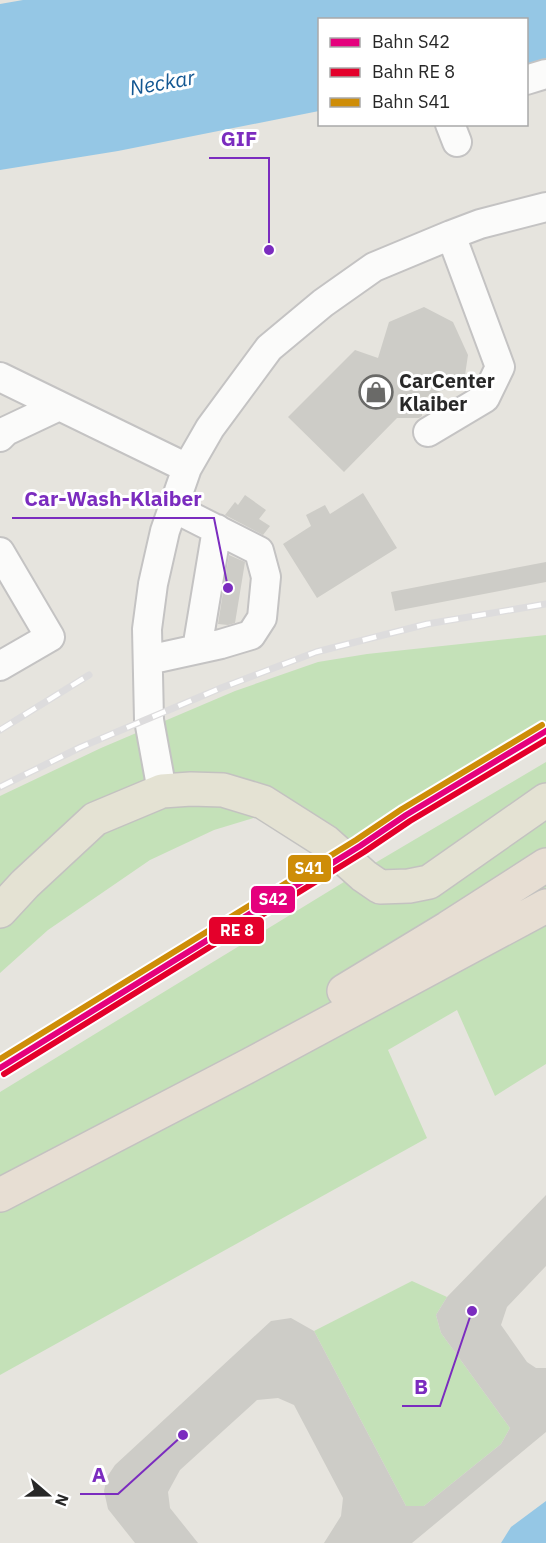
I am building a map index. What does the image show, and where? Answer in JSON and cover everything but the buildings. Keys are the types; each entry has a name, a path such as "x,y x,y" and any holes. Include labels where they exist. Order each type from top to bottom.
{"highway":[{"path":"248,1066 341,993 546,865"},
{"path":"0,1195 248,1066 546,906"}],"main road":[{"path":"0,911 95,819 162,791 223,790 263,802 326,842 364,876 380,886 409,886 429,882 546,800"}],"street":[{"path":"528,79 546,74"},
{"path":"162,791 149,720 147,629 153,584 165,531 187,468 210,428 269,348 323,303 374,267 480,224 546,207"},
{"path":"428,432 485,398 500,367 451,235"},
{"path":"0,377 187,468"},
{"path":"0,437 6,431 59,406"},
{"path":"148,660 221,644 250,635 262,618 266,577 259,550 174,508"},
{"path":"197,649 218,530"},
{"path":"0,552 50,637 0,666"}],"green space":[{"path":"546,635 546,724 334,854 257,817 214,830 150,860 48,930 0,973 0,796 101,748 235,691 318,662 367,654"},
{"path":"546,762 546,1064 495,1096 457,1010 388,1050 427,1138 0,1375 0,1092 375,863"},
{"path":"412,1281 447,1297 436,1315 441,1333 510,1428 501,1444 424,1506 406,1506 314,1331"}],"water":[{"name":"Neckar","path":"23,0 546,0 546,62 528,67 528,18 318,18 318,111 118,151 0,170 0,4"},
{"path":"546,1501 546,1543 501,1543 511,1527"}],"railway":[{"path":"0,787 81,747 221,688 316,652 427,624 546,604"},
{"path":"0,730 89,675"}],"rail line":[{"name":"S41","path":"0,1059 356,840 402,809 542,725"},
{"name":"S42","path":"0,1068 360,846 406,815 546,731"}],"transit line":[{"path":"4,1074 364,852 410,821 546,740"}],"place":[{"name":"GIF","path":"269,250"},
{"name":"CarCenter Klaiber","path":"376,392"},
{"name":"Car-Wash-Klaiber","path":"228,588"},
{"name":"B","path":"472,1311"},
{"name":"A","path":"183,1435"}]}
